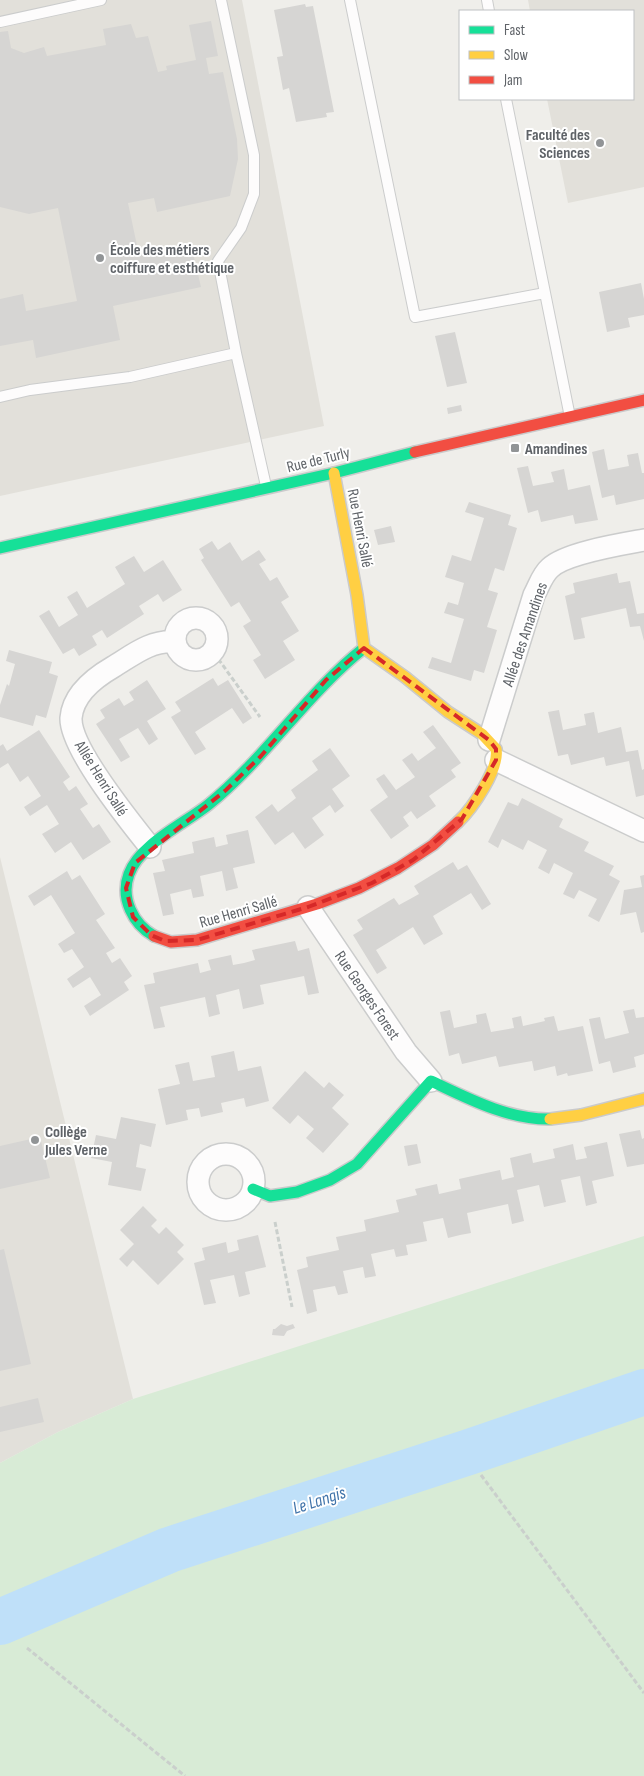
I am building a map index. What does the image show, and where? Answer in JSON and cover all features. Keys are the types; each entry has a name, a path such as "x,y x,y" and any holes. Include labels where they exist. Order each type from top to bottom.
{"street":[{"name":"Rue de Turly","path":"0,548 334,474 376,461 644,400"},
{"name":"Rue Henri Sallé","path":"334,474 357,595 364,648 326,680 261,756 226,790 150,847 135,863 128,875 126,888 127,905 140,926 151,935 165,941 181,942 197,940 308,907 372,882 413,860 443,837 462,819 480,793 496,760"},
{"name":"Allée des Amandines","path":"489,740 534,595 542,577 549,568 558,562 581,554 644,540"},
{"path":"196,618 210,622 217,634 218,642 214,653 206,659 193,661 181,654 175,642 175,635 182,623 196,618"},
{"name":"Allée Henri Sallé","path":"150,847 119,808 76,742 72,718 81,692 103,673 151,644 163,641 175,642"},
{"path":"364,648 408,679 448,712 489,740 496,749 496,760 644,831"},
{"name":"Rue Georges Forest","path":"308,907 406,1052 431,1081 496,1108 543,1119 580,1114 644,1099"},
{"path":"261,1193 297,1192 330,1180 357,1164 431,1081"}],"lane":[{"path":"0,22 101,0"},
{"path":"220,0 254,155 254,194 241,228 218,261 236,353 267,489"},
{"path":"350,0 415,317 545,293"},
{"path":"506,100 570,417"},
{"path":"0,397 30,390 130,377 236,353"}],"path":[{"path":"214,653 275,740"},
{"path":"261,1193 292,1307"},
{"path":"482,1475 644,1693"},
{"path":"27,1648 185,1776"}],"highlighted area":[{"path":"364,648 489,740 496,749 496,760 462,819 413,860 372,883 308,907 197,940 165,941 151,935 133,917 126,888 135,863 226,790 261,756 326,680"}],"shaded area":[{"path":"0,0 242,0 324,426 0,496"},
{"name":"Faculté des Sciences","path":"528,0 644,0 644,187 568,203 547,100 634,100 634,10 530,10"},
{"name":"Collège Jules Verne","path":"0,857 133,1399 58,1432 0,1463"}],"green space":[{"path":"644,1236 644,1776 0,1776 0,1463 58,1432 133,1399"}],"building":[{"path":"305,4 306,7 313,6 334,112 326,113 327,117 296,122 289,88 283,90 277,57 283,56 274,10"},
{"path":"211,21 218,56 206,58 209,74 223,72 237,139 238,159 230,196 157,212 154,198 128,203 139,255 191,244 201,287 113,306 120,340 36,358 33,340 0,346 0,299 23,294 26,311 77,301 58,208 29,214 0,207 0,32 8,31 11,48 24,53 44,47 47,56 106,45 103,29 131,24 136,38 148,36 158,72 167,70 166,66 196,60 189,25"},
{"path":"641,283 644,315 628,318 630,327 607,332 599,292"},
{"path":"455,332 467,383 447,387 435,336"},
{"path":"461,405 462,411 448,414 447,408"},
{"path":"604,449 608,470 629,466 627,455 638,453 642,473 644,473 644,499 616,505 614,495 602,498 592,452"},
{"path":"528,466 533,486 554,482 551,472 564,469 568,490 590,485 598,520 575,524 573,515 541,522 538,510 528,513 517,468"},
{"path":"469,502 511,515 508,525 517,528 504,571 495,568 488,590 498,593 487,627 497,630 484,673 474,670 471,681 428,668 432,657 451,663 464,619 444,613 448,602 458,605 464,583 445,577 452,555 471,561 484,518 465,512"},
{"path":"391,526 395,542 378,545 374,530"},
{"path":"212,541 218,550 230,542 242,561 259,550 266,560 259,564 270,581 277,577 289,597 281,602 299,631 283,641 295,660 265,679 253,660 261,655 243,626 251,621 239,602 231,607 201,560 204,558 199,549"},
{"path":"134,556 144,572 163,560 182,590 163,602 158,594 139,606 144,614 107,638 102,630 92,636 97,645 79,656 74,648 63,654 39,616 49,610 59,627 78,615 67,597 77,591 87,608 125,584 115,567"},
{"path":"617,573 619,583 630,581 637,614 644,613 644,641 640,626 630,627 626,608 581,618 585,638 574,640 565,596 575,593 573,583"},
{"path":"9,650 52,662 49,673 58,676 46,718 36,715 33,726 0,717 0,705 7,684 9,686 15,664 6,661"},
{"path":"213,678 218,686 228,680 252,718 243,724 232,708 195,732 206,749 195,755 171,717 181,711 175,702"},
{"path":"147,680 166,709 147,721 158,739 149,745 138,728 119,739 130,757 121,762 96,724 105,718 100,710 119,698 124,706 134,700 129,692"},
{"path":"559,710 563,730 586,725 584,714 594,712 598,733 621,727 626,752 638,750 642,770 644,769 644,795 636,797 629,761 606,766 604,757 571,765 568,754 558,756 548,712"},
{"path":"433,725 461,763 451,770 456,777 429,796 436,806 417,819 411,811 403,817 409,826 391,839 370,810 388,797 376,779 384,774 396,790 415,777 402,760 412,753 418,761 436,748 423,732"},
{"path":"39,730 70,777 63,782 69,791 76,786 88,804 80,809 93,828 99,824 111,842 83,860 71,842 55,853 42,834 59,824 47,805 30,816 24,807 41,796 28,776 20,782 8,763 0,768 0,746 3,744 7,751"},
{"path":"330,748 350,776 332,789 344,806 335,813 330,805 312,818 324,835 305,849 293,832 275,845 255,817 272,804 278,812 296,798 291,790 318,770 312,761"},
{"path":"522,798 563,819 559,827 589,842 584,851 614,866 609,875 620,881 599,922 588,916 597,899 579,890 574,899 563,894 573,873 554,863 549,874 538,868 547,850 528,840 523,850 502,839 498,848 488,842 508,802 518,806"},
{"path":"248,830 255,863 233,868 238,888 226,891 222,871 200,876 204,896 193,898 191,889 170,894 174,914 163,916 153,873 165,871 162,860 194,853 192,842 214,837 216,847 228,844 226,835"},
{"path":"453,862 458,870 467,865 491,904 482,910 471,893 433,916 443,934 424,945 413,927 376,950 387,968 377,974 353,935 363,929 357,920 394,898 399,905 419,894 414,886"},
{"path":"67,871 72,880 80,875 105,914 96,920 115,948 106,953 112,963 120,958 132,976 124,982 129,990 90,1016 84,1006 101,995 90,977 73,988 67,979 84,967 72,949 64,953 58,944 75,933 51,895 34,906 28,896"},
{"path":"644,875 644,932 641,933 636,912 620,915 624,890 642,887 640,876"},
{"path":"295,941 298,951 309,948 319,993 308,995 304,976 260,985 264,1004 243,1009 239,989 216,995 220,1014 209,1017 205,997 160,1007 165,1027 154,1029 144,985 155,983 153,973 198,963 200,973 211,970 208,960 231,955 233,965 244,963 255,960 252,950"},
{"path":"634,1009 636,1018 644,1017 644,1054 634,1057 636,1067 613,1073 610,1061 599,1064 589,1019 600,1017 605,1039 629,1033 623,1011"},
{"path":"450,1010 454,1028 477,1023 476,1015 486,1013 491,1032 514,1028 512,1018 521,1016 523,1026 545,1021 544,1018 554,1016 558,1031 583,1026 593,1071 568,1076 567,1073 557,1076 555,1066 534,1071 532,1061 499,1067 496,1056 462,1064 459,1053 449,1056 440,1012"},
{"path":"234,1051 238,1071 261,1066 269,1101 246,1107 244,1098 221,1103 223,1112 201,1117 199,1108 186,1110 188,1120 166,1125 158,1089 180,1084 175,1065 189,1062 193,1081 215,1077 211,1056"},
{"path":"305,1071 324,1088 329,1082 344,1095 332,1108 349,1124 323,1153 306,1138 314,1129 298,1115 290,1124 272,1108"},
{"path":"121,1117 156,1124 151,1147 140,1144 136,1167 146,1169 141,1191 108,1185 112,1162 91,1158 96,1135 116,1139"},
{"path":"640,1130 642,1139 644,1138 644,1164 627,1167 619,1134"},
{"path":"40,1137 50,1178 0,1189 0,1146"},
{"path":"607,1142 614,1176 592,1181 597,1203 586,1206 580,1176 561,1180 566,1202 544,1207 539,1185 517,1190 524,1221 512,1224 508,1204 467,1213 471,1233 448,1238 443,1218 423,1222 427,1241 406,1245 408,1255 396,1257 394,1249 371,1254 376,1276 365,1278 363,1267 343,1271 348,1293 338,1295 335,1286 313,1290 317,1311 307,1314 297,1270 308,1267 306,1257 339,1250 336,1237 366,1231 364,1220 399,1212 396,1200 417,1195 415,1189 437,1184 439,1194 461,1189 459,1179 500,1170 502,1180 514,1177 510,1158 531,1153 533,1163 555,1158 553,1149 573,1144 576,1160 587,1158 584,1147"},
{"path":"417,1144 421,1163 408,1166 404,1146"},
{"path":"143,1206 157,1220 151,1226 159,1234 166,1227 184,1245 177,1252 184,1259 158,1285 133,1260 127,1267 119,1259 134,1244 120,1230"},
{"path":"258,1235 266,1267 245,1272 250,1294 239,1297 234,1275 210,1280 216,1303 204,1305 194,1263 205,1260 202,1248 226,1242 228,1253 239,1250 237,1240"},
{"path":"4,1249 31,1364 0,1371 0,1250"},
{"path":"281,1324 287,1326 293,1324 295,1328 287,1331 284,1336 272,1335 273,1329"},
{"path":"38,1398 44,1422 0,1432 0,1407"}],"waterway":[{"name":"Le Langis","path":"0,1622 169,1550 469,1452 644,1392"}],"traffic: fast":[{"path":"0,548 334,473 415,452"},
{"path":"154,936 140,925 130,910 127,901 127,883 135,863 143,853 164,835 208,805 229,787 323,685 364,648"},
{"path":"253,1189 270,1196 297,1192 330,1180 357,1164 431,1081 474,1101 504,1112 519,1116 550,1119"}],"traffic: slow":[{"path":"334,473 357,595 364,648 405,677 448,712 482,734 496,749 494,767 484,788 458,822"},
{"path":"550,1119 581,1115 644,1099"}],"traffic: jam":[{"path":"415,452 644,400"},
{"path":"154,936 171,942 197,940 317,904 359,888 398,868 433,845 458,822"}],"place":[{"name":"Faculté des Sciences","path":"600,143"},
{"name":"École des métiers coiffure et esthétique","path":"100,258"},
{"name":"Amandines","path":"515,448"},
{"name":"Collège Jules Verne","path":"35,1140"}]}
